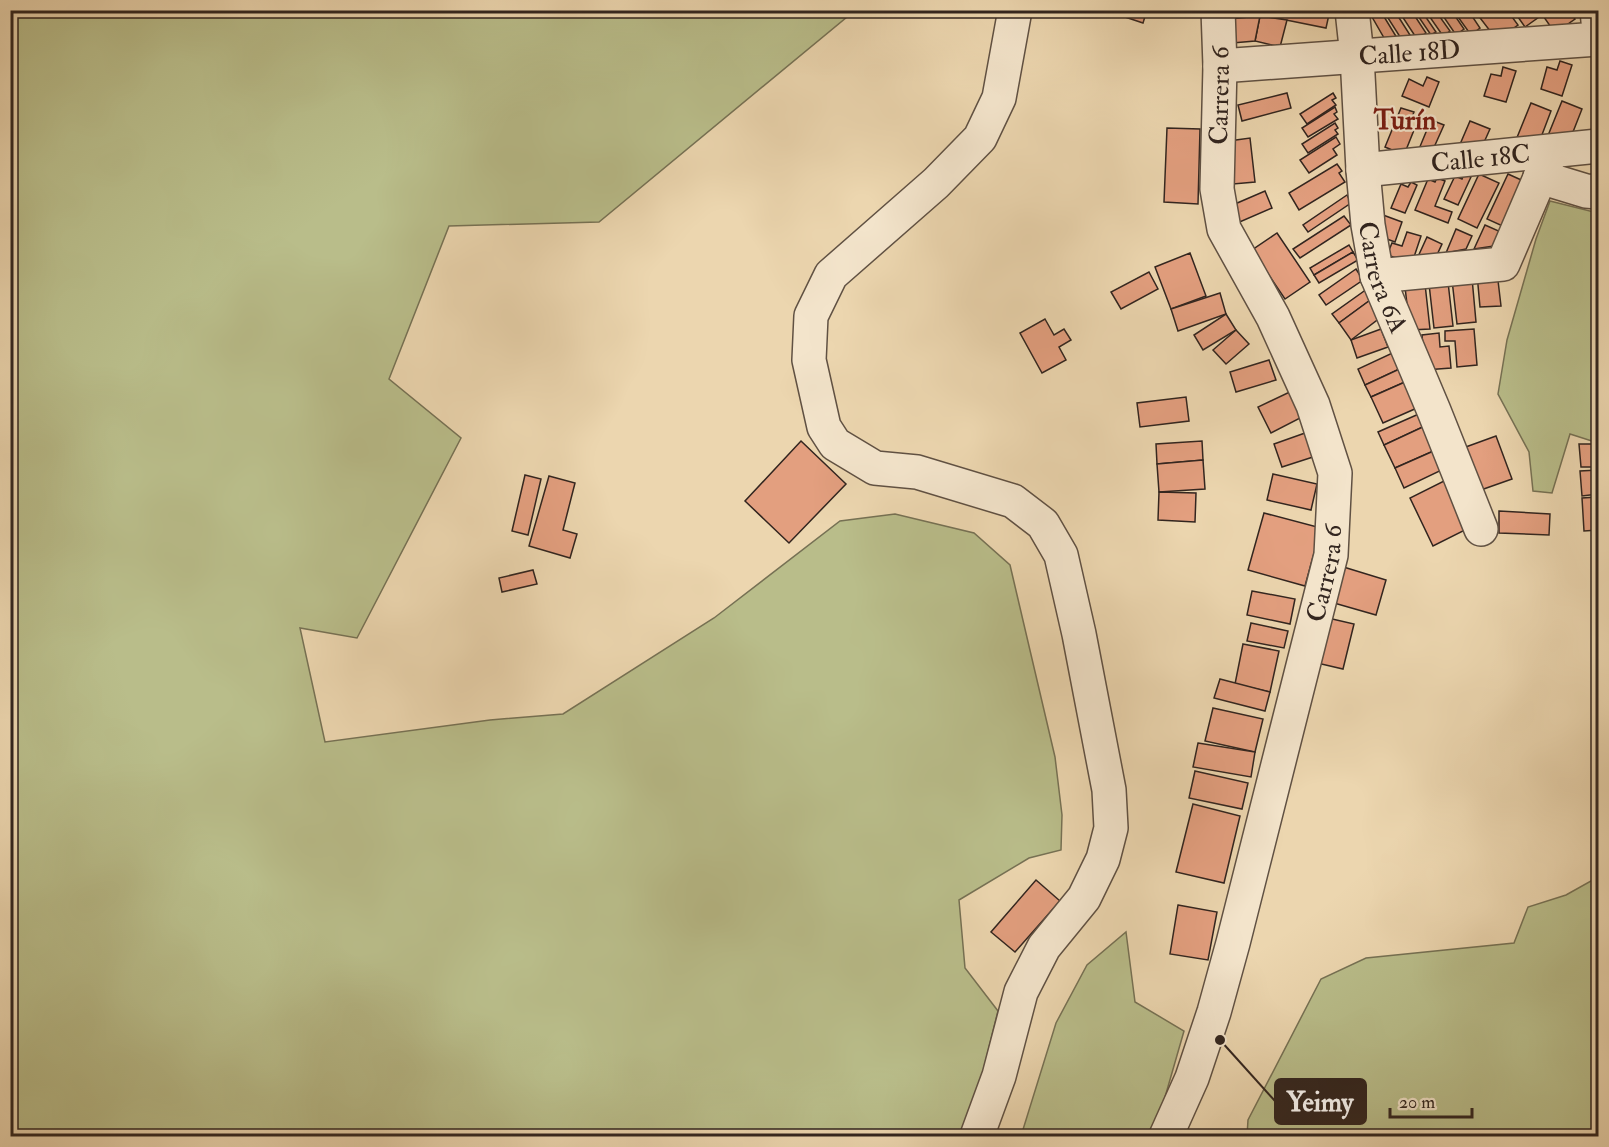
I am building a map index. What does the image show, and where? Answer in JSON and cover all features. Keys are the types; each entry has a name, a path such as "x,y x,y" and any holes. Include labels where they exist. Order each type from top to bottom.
{"street":[{"path":"977,1137 999,1076 1021,992 1044,948 1084,898 1103,858 1111,828 1107,780 1079,634 1061,555 1043,524 1013,501 917,472 875,468 836,444 824,427 808,360 811,316 831,275 936,183 980,138 999,98 1015,10"},
{"name":"Carrera 6A","path":"1352,10 1368,225 1377,276 1481,529"},
{"path":"1597,10 1599,21"},
{"name":"Carrera 6","path":"1166,1137 1192,1078 1216,1002 1331,555 1335,472 1313,405 1273,317 1224,229 1217,189 1220,66 1217,11"},
{"name":"Calle 18D","path":"1220,66 1599,39"},
{"name":"Calle 18C","path":"1363,170 1546,165 1599,146"},
{"path":"1377,276 1503,264 1546,165 1586,191 1599,192"}],"green space":[{"path":"852,10 853,12 599,222 449,226 389,379 461,438 357,638 300,628 325,742 490,720 563,714 714,618 840,521 895,514 974,533 1010,565 1055,757 1062,815 1061,850 1029,858 959,900 965,968 998,1011 965,1136 11,1136 11,11"},
{"path":"1550,201 1598,213 1598,443 1570,434 1552,493 1533,491 1529,452 1498,394 1507,340 1536,239"},
{"path":"1598,877 1598,1136 1247,1136 1248,1120 1321,979 1366,958 1514,943 1528,907 1566,895"},
{"path":"1126,932 1135,1002 1184,1031 1161,1111 1151,1136 1021,1136 1056,1023 1087,965"}],"building":[{"path":"1104,10 1147,10 1143,23"},
{"path":"1227,10 1265,10 1265,12 1228,19"},
{"path":"1267,10 1330,10 1326,28 1266,16"},
{"path":"1368,10 1380,10 1397,38 1387,43"},
{"path":"1398,10 1411,10 1426,33 1417,39"},
{"path":"1414,10 1421,10 1436,32 1431,35"},
{"path":"1425,10 1435,10 1450,31 1443,36"},
{"path":"1439,10 1451,10 1464,29 1456,35"},
{"path":"1453,10 1468,10 1480,28 1471,35"},
{"path":"1474,10 1507,10 1518,25 1497,40"},
{"path":"1513,10 1535,10 1539,17 1525,27"},
{"path":"1539,10 1569,10 1575,19 1555,33"},
{"path":"1396,13 1410,35 1402,40 1388,18"},
{"path":"1260,16 1287,20 1280,47 1255,41"},
{"path":"1260,16 1255,41 1221,44 1228,19"},
{"path":"1560,61 1572,65 1562,96 1541,89 1547,67 1557,70"},
{"path":"1503,67 1516,71 1506,102 1484,96 1491,74 1501,76"},
{"path":"1427,77 1439,82 1429,107 1402,96 1409,79 1423,86"},
{"path":"1287,93 1291,108 1242,121 1238,105"},
{"path":"1333,93 1336,98 1332,100 1336,105 1307,124 1300,114"},
{"path":"1562,101 1582,109 1571,137 1547,138"},
{"path":"1531,103 1551,111 1540,140 1516,140"},
{"path":"1335,107 1337,112 1334,114 1338,119 1308,137 1302,128"},
{"path":"1401,108 1414,112 1408,127 1414,130 1404,155 1385,147"},
{"path":"1431,120 1444,125 1431,154 1419,149"},
{"path":"1470,121 1490,129 1481,149 1458,149"},
{"path":"1335,123 1338,128 1335,130 1338,134 1308,153 1302,144"},
{"path":"1167,128 1200,129 1198,204 1164,202"},
{"path":"1336,137 1340,144 1333,149 1337,155 1309,173 1300,160"},
{"path":"1250,138 1255,182 1233,184 1229,141"},
{"path":"1337,164 1342,171 1339,173 1345,182 1299,210 1289,193"},
{"path":"1464,174 1471,177 1458,205 1444,199 1455,176 1462,179"},
{"path":"1479,174 1499,183 1477,228 1458,219"},
{"path":"1508,174 1528,183 1507,228 1487,219"},
{"path":"1437,178 1445,181 1435,206 1452,212 1448,223 1415,210 1428,179 1435,182"},
{"path":"1411,182 1417,185 1405,213 1391,208 1401,184 1408,187"},
{"path":"1265,191 1272,208 1235,224 1228,207"},
{"path":"1347,195 1351,203 1308,232 1303,225"},
{"path":"1383,215 1402,222 1395,242 1376,235"},
{"path":"1344,216 1351,225 1300,258 1293,249"},
{"path":"1485,225 1501,232 1494,246 1474,249"},
{"path":"1456,229 1472,236 1466,249 1446,253"},
{"path":"1407,232 1421,236 1412,263 1387,255 1392,243 1402,246"},
{"path":"1277,233 1310,282 1285,299 1252,250"},
{"path":"1427,237 1442,244 1436,257 1416,261"},
{"path":"1349,245 1353,252 1314,275 1310,268"},
{"path":"1353,252 1358,260 1319,283 1314,275"},
{"path":"1190,253 1206,296 1171,309 1155,267"},
{"path":"1356,269 1363,280 1326,305 1319,295"},
{"path":"1149,272 1158,289 1121,309 1111,292"},
{"path":"1497,272 1501,306 1480,307 1477,274"},
{"path":"1472,278 1476,322 1457,324 1452,280"},
{"path":"1448,282 1453,326 1434,328 1429,284"},
{"path":"1425,284 1430,329 1410,330 1405,287"},
{"path":"1367,289 1373,298 1339,323 1332,314"},
{"path":"1220,293 1226,314 1178,331 1171,309"},
{"path":"1373,298 1385,314 1351,340 1339,323"},
{"path":"1226,314 1236,330 1203,350 1194,335"},
{"path":"1045,319 1054,335 1064,329 1071,340 1059,347 1066,360 1042,373 1020,333"},
{"path":"1381,329 1388,347 1357,358 1351,340"},
{"path":"1474,329 1477,365 1457,367 1455,341 1445,341 1445,331"},
{"path":"1236,330 1249,344 1226,364 1213,350"},
{"path":"1439,333 1440,347 1449,346 1451,368 1425,370 1422,335"},
{"path":"1401,349 1408,365 1365,385 1358,369"},
{"path":"1269,360 1276,380 1236,392 1230,372"},
{"path":"1408,365 1414,378 1371,397 1365,385"},
{"path":"1414,378 1426,404 1383,423 1371,397"},
{"path":"1296,389 1308,414 1271,433 1258,407"},
{"path":"1186,397 1189,421 1140,427 1137,403"},
{"path":"1421,413 1427,425 1384,445 1378,432"},
{"path":"1427,425 1438,449 1395,468 1384,445"},
{"path":"1305,433 1313,457 1282,467 1274,444"},
{"path":"1496,436 1512,479 1478,491 1463,448"},
{"path":"801,441 846,484 789,543 745,501"},
{"path":"1202,441 1203,460 1157,464 1156,444"},
{"path":"1579,444 1598,444 1598,467 1581,467"},
{"path":"1438,449 1446,468 1404,488 1395,468"},
{"path":"1203,460 1205,489 1159,492 1157,464"},
{"path":"1598,470 1598,494 1582,496 1580,471"},
{"path":"1273,474 1317,484 1311,510 1267,500"},
{"path":"525,475 541,479 528,535 512,531"},
{"path":"549,476 575,483 563,530 577,534 570,558 529,546"},
{"path":"1450,478 1473,526 1433,546 1410,498"},
{"path":"1159,492 1196,493 1195,522 1158,520"},
{"path":"1598,497 1598,530 1584,531 1582,498"},
{"path":"1499,511 1550,514 1549,535 1499,533"},
{"path":"1264,513 1321,528 1305,586 1248,570"},
{"path":"1337,565 1386,580 1376,615 1327,601"},
{"path":"533,570 537,584 502,592 499,578"},
{"path":"1252,591 1295,599 1290,624 1247,615"},
{"path":"1328,618 1354,624 1343,669 1317,663"},
{"path":"1251,623 1288,631 1284,648 1247,641"},
{"path":"1243,644 1279,651 1270,692 1235,684"},
{"path":"1220,679 1270,692 1265,711 1214,698"},
{"path":"1213,708 1263,719 1255,752 1205,741"},
{"path":"1198,743 1255,752 1251,777 1193,767"},
{"path":"1195,771 1248,783 1242,809 1189,798"},
{"path":"1193,804 1240,816 1224,883 1176,872"},
{"path":"1036,880 1060,901 1015,952 991,932"},
{"path":"1178,905 1217,912 1208,960 1170,954"}],"place":[{"name":"Yeimy","path":"1220,1040"}],"district":[{"name":"Turín","path":"1405,120"}]}
